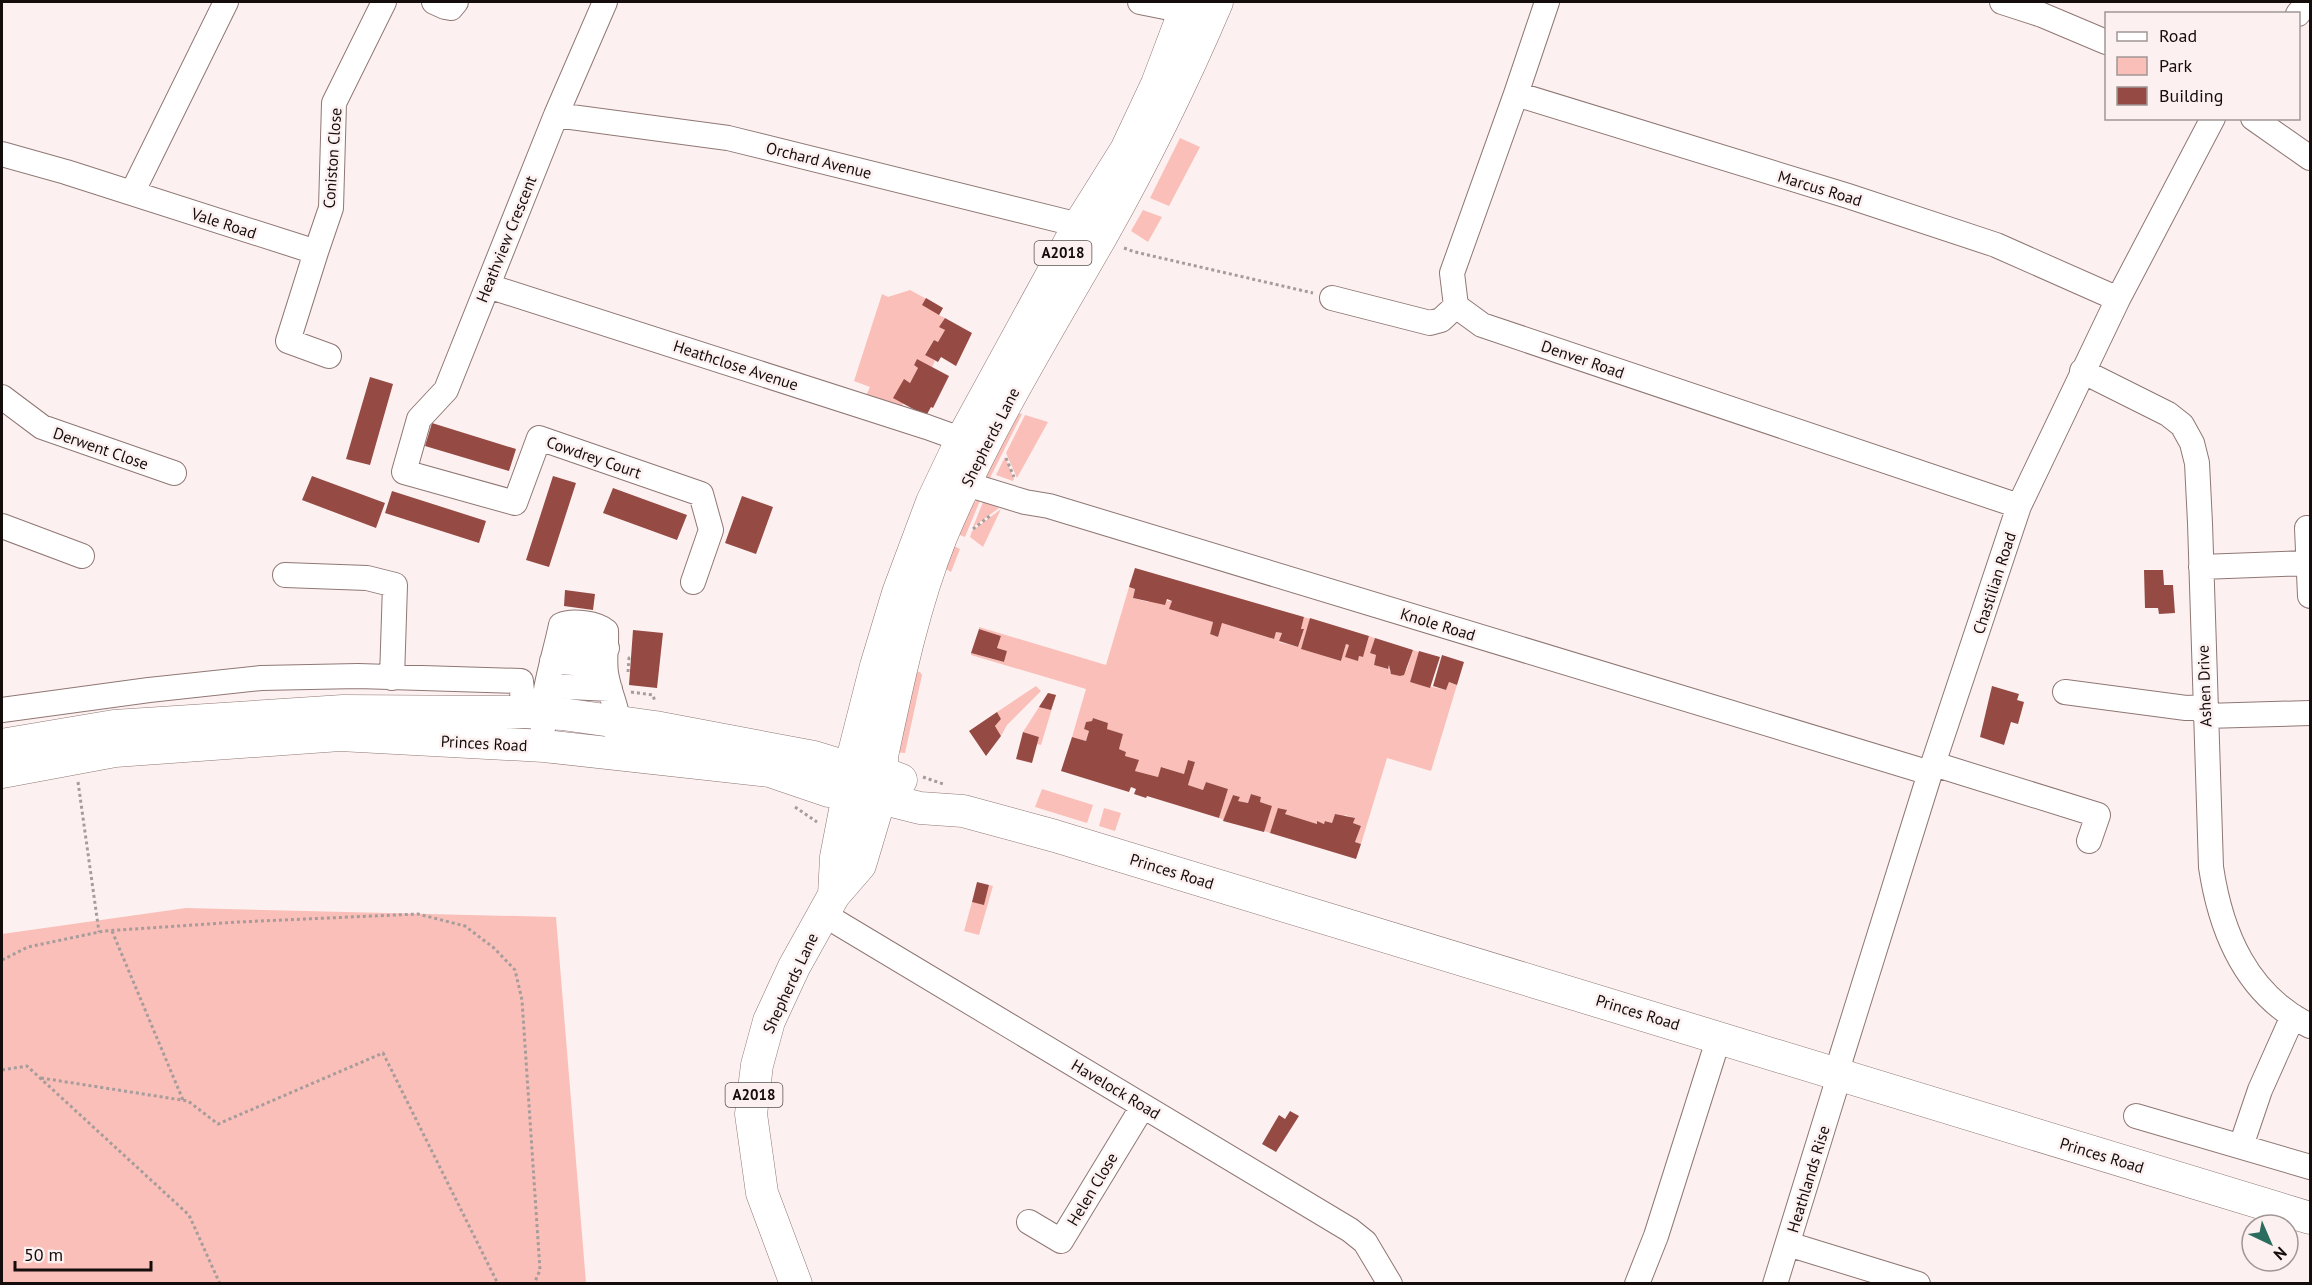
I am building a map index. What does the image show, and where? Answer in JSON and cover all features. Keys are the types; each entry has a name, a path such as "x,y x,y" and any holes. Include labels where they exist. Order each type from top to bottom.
{"main road":[{"name":"Shepherds Lane","path":"983,447 1079,225 1126,150 1157,84 1200,8"},
{"name":"Shepherds Lane","path":"828,904 849,782 876,666 898,593 932,502 955,481 983,447 1149,148 1195,56 1200,8"},
{"name":"Shepherds Lane","path":"796,1284 762,1193 751,1114 757,1065 769,1021 794,967 828,904 860,865 881,786 882,756 917,608 940,540 955,481"},
{"name":"Princes Road","path":"2,745 114,726 343,711 538,704 619,722 814,757 849,782 881,786 920,808 958,799 1084,844 2310,1218"},
{"name":"Princes Road","path":"2,772 116,751 340,735 544,746 616,753 770,771 828,791 849,782"}],"street":[{"path":"132,193 225,2"},
{"name":"Coniston Close","path":"316,252 331,208 334,103 384,2"},
{"path":"434,2 445,8 451,8 456,2"},
{"name":"Heathview Crescent","path":"404,472 418,419 446,390 555,115 605,2"},
{"path":"1140,2 1200,8"},
{"path":"1332,298 1430,323 1441,320 1456,306 1452,273 1547,2"},
{"path":"2002,2 2042,15 2105,42"},
{"name":"Marcus Road","path":"1516,93 1848,196 1996,245 2118,299"},
{"name":"Orchard Avenue","path":"555,115 729,138 1079,225"},
{"name":"Chastilian Road","path":"1839,1074 1840,1061 1932,769 2019,506 2082,371 2212,120"},
{"path":"2256,120 2310,158"},
{"name":"Vale Road","path":"2,154 316,252"},
{"path":"316,252 288,341 329,356"},
{"name":"Heathclose Avenue","path":"488,286 983,447"},
{"name":"Denver Road","path":"1456,306 1482,325 2019,506"},
{"name":"Ashen Drive","path":"2082,371 2168,414 2182,425 2192,442 2197,463 2211,867 2216,902 2245,967 2270,998 2302,1021"},
{"name":"Derwent Close","path":"2,397 42,428 174,473"},
{"name":"Cowdrey Court","path":"404,472 515,503 539,438 701,494 711,530 693,582"},
{"name":"Knole Road","path":"955,481 1061,510 1932,769 2098,815 2089,841"},
{"path":"2,526 82,556"},
{"path":"2307,528 2310,596"},
{"path":"2201,567 2308,563"},
{"path":"285,575 367,578 395,585 392,678"},
{"path":"544,746 538,704 561,625 568,622 601,626 606,631 606,657 622,683 616,703 619,722 616,753"},
{"path":"555,652 606,657"},
{"name":"Princes Road","path":"2,710 261,678 521,681 538,704"},
{"path":"538,704 622,683"},
{"path":"204,684 208,720"},
{"path":"2065,692 2205,712 2310,713"},
{"name":"Havelock Road","path":"828,904 1143,1106 1350,1230 1365,1242 1390,1284"},
{"path":"2241,1146 2260,1090 2302,1021"},
{"path":"1637,1284 1656,1236 1719,1037"},
{"name":"Heathlands Rise","path":"1775,1284 1839,1074"},
{"name":"Helen Close","path":"1029,1222 1061,1241 1143,1106"},
{"path":"2136,1116 2310,1167"},
{"path":"1788,1244 1918,1284"}],"path":[{"path":"1118,246 1332,298"},
{"path":"983,447 1016,480"},
{"path":"970,528 973,529 991,515"},
{"path":"632,658 629,657 622,683 630,692 653,695 656,727"},
{"path":"73,759 99,932"},
{"path":"917,775 958,799"},
{"path":"791,804 819,824"},
{"path":"2,960 28,946 112,931 238,922 418,914 465,926 494,948 515,970 522,1000 540,1270 534,1284"},
{"path":"112,931 183,1100"},
{"path":"41,1078 188,1101 218,1124 383,1053 498,1284"},
{"path":"2,1070 27,1066 189,1215 220,1284"}],"green space":[{"path":"1180,138 1200,147 1169,206 1150,198"},
{"path":"1143,210 1162,217 1148,242 1131,231"},
{"path":"910,290 943,308 939,315 945,318 940,327 945,330 938,342 934,340 925,354 935,361 932,367 917,359 914,365 918,368 910,383 904,380 903,404 900,410 865,398 870,387 854,381 882,294 888,297"},
{"path":"1018,413 1022,414 986,486 982,484"},
{"path":"1025,415 1048,422 1017,478 1006,453"},
{"path":"1005,457 1014,479 1013,481 996,475"},
{"path":"981,498 965,537 955,533 969,506"},
{"path":"983,502 999,508 973,527"},
{"path":"1001,509 983,547 970,537 972,531"},
{"path":"950,544 960,549 951,572 941,566"},
{"path":"1129,587 1135,589 1133,598 1148,602 1149,600 1172,601 1170,609 1213,622 1210,634 1218,637 1222,623 1273,639 1276,632 1282,633 1279,642 1298,647 1304,630 1301,629 1304,617 1310,619 1301,649 1341,661 1346,644 1349,645 1346,657 1358,660 1359,656 1363,657 1369,636 1375,638 1370,653 1376,655 1374,665 1387,669 1391,665 1389,671 1400,676 1407,669 1413,650 1419,652 1410,682 1446,690 1449,682 1457,685 1431,771 1387,758 1361,844 1355,842 1361,826 1353,823 1354,818 1345,815 1343,817 1335,814 1332,823 1326,821 1324,824 1318,822 1317,824 1285,814 1286,810 1279,808 1270,833 1264,831 1272,806 1260,802 1261,797 1251,794 1248,803 1238,801 1240,797 1233,795 1224,820 1219,818 1228,789 1206,782 1203,790 1188,785 1195,762 1188,760 1184,774 1162,767 1158,777 1135,771 1138,760 1125,756 1126,752 1119,749 1123,734 1107,729 1108,723 1093,718 1092,721 1086,722 1084,729 1089,731 1086,741 1072,737 1086,689 971,655 971,653 1004,662 1007,651 997,648 1001,636 979,629 979,627 1106,665"},
{"path":"912,671 920,672 922,675 905,753 895,752"},
{"path":"1036,686 1041,691 1007,725 1001,736 995,726 1001,719 997,712"},
{"path":"1048,693 1056,695 1041,745 1037,744 1039,737 1023,732"},
{"path":"1042,789 1093,805 1087,823 1035,807"},
{"path":"1104,808 1121,813 1115,831 1099,826"},
{"path":"989,885 993,886 979,935 964,931 972,902 984,904"},
{"path":"186,908 556,917 586,1283 2,1283 2,934"}],"building":[{"path":"926,298 943,308 939,315 922,305"},
{"path":"945,318 972,333 956,366 941,357 938,362 925,355 934,340 938,342 945,330 939,327"},
{"path":"917,359 949,376 933,408 931,407 926,416 893,398 904,379 910,383 918,368 914,365"},
{"path":"370,377 393,384 370,465 346,459"},
{"path":"432,423 516,449 509,471 425,446"},
{"path":"312,476 385,503 376,528 302,500"},
{"path":"553,476 576,483 549,567 526,560"},
{"path":"613,488 687,515 677,540 603,513"},
{"path":"392,491 486,521 479,543 385,513"},
{"path":"742,496 773,507 756,554 725,543"},
{"path":"1135,568 1304,617 1301,629 1304,629 1298,647 1279,641 1282,633 1276,632 1274,639 1222,623 1218,637 1210,634 1213,622 1169,609 1172,601 1167,599 1165,605 1133,598 1135,589 1129,587"},
{"path":"2144,570 2163,570 2164,585 2173,585 2175,613 2159,614 2158,608 2145,608"},
{"path":"565,590 595,594 593,610 564,606"},
{"path":"1310,618 1369,636 1363,657 1359,656 1358,661 1345,657 1349,645 1346,644 1341,661 1301,649"},
{"path":"979,629 1001,636 997,648 1007,651 1004,662 971,653"},
{"path":"633,630 663,633 657,688 629,685"},
{"path":"1375,638 1413,650 1404,675 1391,674 1389,665 1388,669 1374,665 1376,655 1370,653"},
{"path":"1419,651 1440,657 1430,688 1410,682"},
{"path":"1442,655 1464,662 1457,685 1449,682 1446,690 1433,686"},
{"path":"1992,686 2019,694 2017,700 2024,702 2018,724 2011,722 2004,745 1980,737"},
{"path":"1048,693 1056,695 1051,710 1039,707"},
{"path":"997,712 1001,719 995,726 1001,736 986,756 969,731"},
{"path":"1093,718 1108,723 1107,729 1123,734 1119,749 1126,752 1125,756 1139,760 1135,771 1158,777 1161,767 1184,774 1188,760 1195,762 1188,785 1203,790 1206,782 1228,789 1219,818 1134,794 1136,789 1131,787 1129,792 1061,771 1072,737 1086,741 1089,731 1084,729 1086,722 1092,721"},
{"path":"1023,732 1039,737 1032,763 1016,759"},
{"path":"1251,794 1261,797 1260,802 1272,806 1264,832 1223,821 1233,795 1240,797 1238,801 1248,803"},
{"path":"1278,808 1287,810 1285,814 1317,824 1317,821 1324,824 1325,821 1332,823 1335,814 1355,818 1353,823 1361,826 1355,842 1361,844 1356,859 1270,833"},
{"path":"977,882 989,885 984,905 972,902"},
{"path":"1290,1111 1299,1116 1276,1152 1262,1144 1279,1115 1285,1119"}]}
